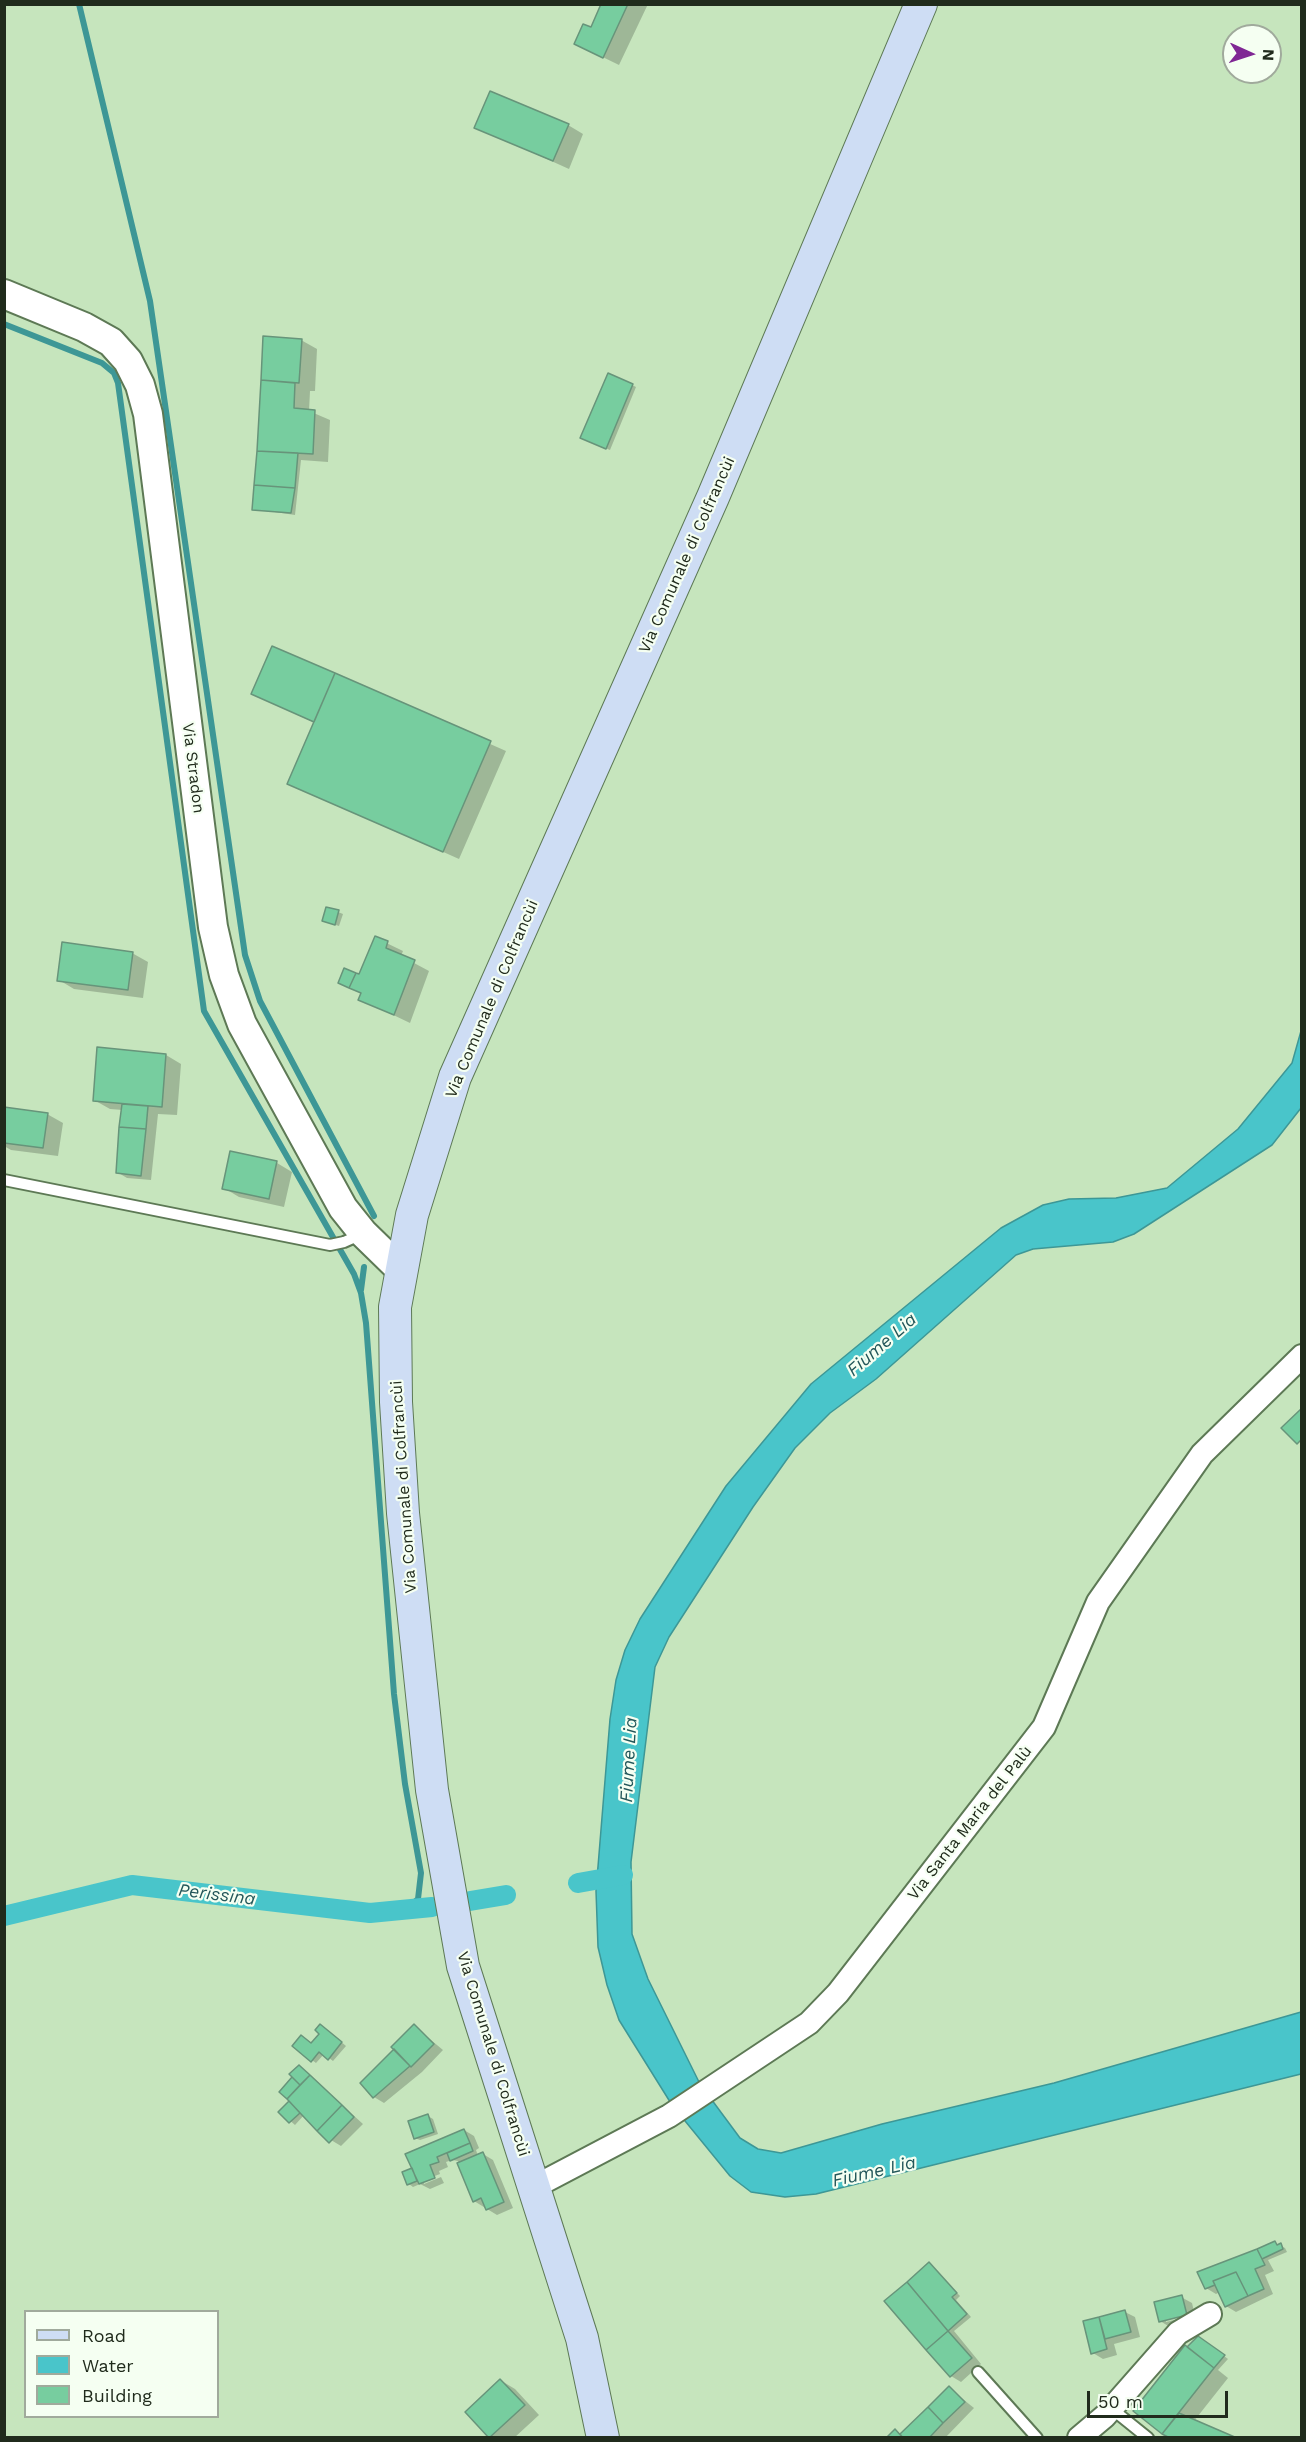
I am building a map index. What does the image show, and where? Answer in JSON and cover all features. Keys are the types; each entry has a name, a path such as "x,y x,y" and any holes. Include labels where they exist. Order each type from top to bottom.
{"main road":[{"name":"Via Comunale di Colfrancùi","path":"603,2438 582,2338 463,1966 432,1790 403,1513 396,1413 395,1307 412,1215 455,1077 713,497 921,4"}],"street":[{"name":"Via Stradon","path":"4,294 84,327 111,342 128,361 140,385 148,414 213,927 224,975 242,1024 343,1208 353,1238 401,1270"},
{"name":"Via Santa Maria del Palù","path":"534,2187 669,2116 809,2022 838,1994 1044,1727 1098,1602 1202,1454 1302,1356"},
{"path":"1079,2438 1112,2409 1178,2333 1210,2314"}],"lane":[{"path":"4,1180 330,1245 353,1238"},
{"path":"978,2372 1037,2438"},
{"path":"1112,2409 1148,2438"}],"water":[{"name":"Fiume Lia","path":"1301,1031 1301,1108 1272,1145 1134,1234 1113,1242 1033,1249 1016,1255 876,1379 830,1413 795,1448 753,1507 669,1637 655,1667 631,1862 632,1934 648,1979 700,2084 740,2138 758,2149 781,2153 882,2124 1054,2083 1301,2012 1301,2074 816,2194 785,2197 751,2192 730,2176 672,2105 619,2020 607,1985 598,1947 596,1891 610,1719 616,1680 625,1650 640,1619 726,1486 811,1384 1001,1228 1043,1205 1069,1199 1116,1198 1167,1188 1238,1129 1292,1063"}],"building":[{"path":"601,4 628,4 603,58 574,44 583,24 591,27"},
{"path":"490,91 569,124 553,161 474,128"},
{"path":"263,336 302,339 299,383 261,380"},
{"path":"608,373 633,384 606,449 580,438"},
{"path":"261,380 295,383 294,408 315,410 313,454 257,451"},
{"path":"257,451 298,453 295,488 254,485"},
{"path":"254,485 295,488 291,513 252,510"},
{"path":"272,646 335,673 314,722 251,694"},
{"path":"335,673 491,741 443,852 287,784"},
{"path":"326,907 339,910 335,925 322,921"},
{"path":"375,936 388,941 386,948 415,960 394,1015 358,1000 361,993 349,988 356,973 359,974"},
{"path":"62,942 133,952 128,990 57,981"},
{"path":"344,968 356,973 349,988 338,983"},
{"path":"97,1047 166,1054 162,1107 93,1101"},
{"path":"122,1104 148,1106 146,1129 119,1127"},
{"path":"4,1107 48,1113 43,1148 4,1143"},
{"path":"119,1127 146,1129 141,1176 116,1173"},
{"path":"230,1151 277,1161 269,1199 222,1189"},
{"path":"1302,1408 1302,1439 1297,1444 1281,1428"},
{"path":"320,2024 342,2042 328,2060 319,2052 311,2062 292,2046 301,2035 311,2043 319,2034 315,2030"},
{"path":"414,2024 434,2044 411,2067 391,2047"},
{"path":"394,2049 410,2066 373,2098 360,2083"},
{"path":"299,2065 310,2075 300,2085 289,2074"},
{"path":"310,2075 342,2105 317,2131 287,2099"},
{"path":"292,2077 300,2085 287,2099 279,2092"},
{"path":"289,2101 300,2113 289,2123 278,2112"},
{"path":"342,2105 354,2117 329,2143 317,2131"},
{"path":"428,2114 434,2132 414,2139 408,2121"},
{"path":"464,2129 470,2143 437,2157 439,2162 430,2165 435,2178 419,2184 405,2154"},
{"path":"470,2143 473,2151 450,2161 447,2153"},
{"path":"483,2152 504,2202 486,2210 481,2198 473,2202 457,2163"},
{"path":"412,2168 417,2181 407,2185 402,2172"},
{"path":"1275,2241 1277,2245 1281,2243 1283,2249 1262,2259 1257,2249"},
{"path":"1257,2249 1265,2265 1255,2269 1264,2289 1248,2296 1236,2272 1213,2281 1215,2285 1205,2289 1197,2272"},
{"path":"929,2262 957,2293 952,2297 967,2314 948,2331 907,2282"},
{"path":"1236,2272 1248,2296 1225,2307 1213,2281"},
{"path":"907,2282 948,2331 926,2350 884,2301"},
{"path":"1182,2295 1187,2315 1159,2322 1154,2302"},
{"path":"1125,2310 1131,2332 1105,2339 1099,2317"},
{"path":"1099,2317 1107,2349 1091,2354 1083,2321"},
{"path":"948,2331 972,2358 950,2377 926,2350"},
{"path":"1198,2336 1225,2355 1214,2368 1187,2347"},
{"path":"1185,2345 1214,2368 1162,2434 1133,2411"},
{"path":"500,2379 525,2405 489,2438 465,2412"},
{"path":"949,2386 965,2402 943,2423 928,2407"},
{"path":"928,2407 943,2423 929,2438 903,2438 900,2434"},
{"path":"1179,2413 1237,2438 1170,2438 1162,2434"},
{"path":"895,2429 903,2438 886,2438"}],"waterway":[{"path":"79,4 150,301 245,955 260,1001 374,1216"},
{"path":"4,324 102,363 114,373 118,383 204,1011 354,1274 361,1293 366,1323 394,1694 405,1784 421,1873 418,1899 404,1911"},
{"path":"361,1290 364,1267"},
{"name":"Perissina","path":"578,1883 623,1875"},
{"name":"Perissina","path":"4,1916 132,1885 370,1913 432,1907"},
{"name":"Perissina","path":"470,1901 506,1895"}]}
